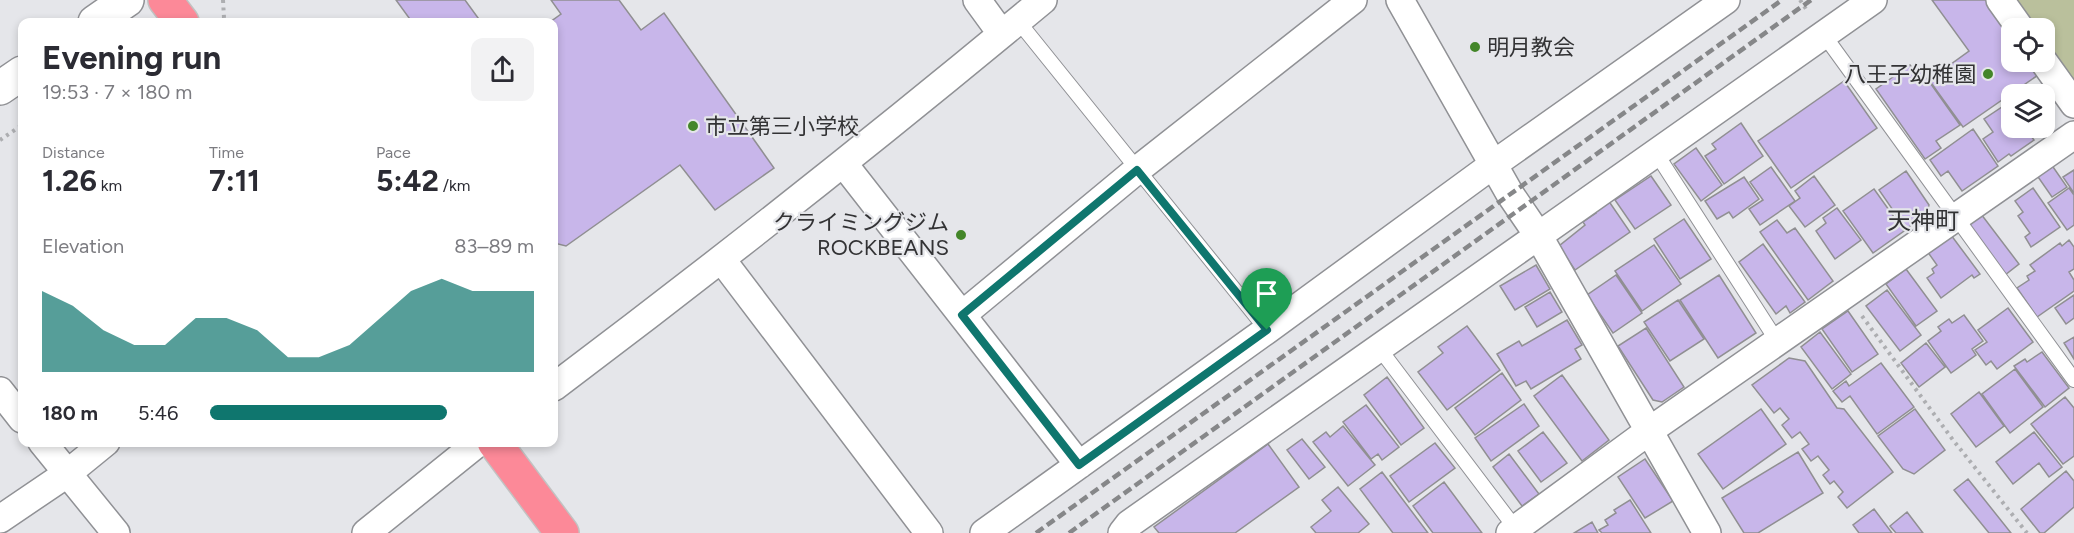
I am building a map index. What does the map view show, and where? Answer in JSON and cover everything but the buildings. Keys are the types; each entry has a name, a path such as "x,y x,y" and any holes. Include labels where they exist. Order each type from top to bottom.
{"highway":[{"path":"165,0 179,18"},
{"path":"498,447 562,533"}],"main road":[{"path":"101,18 127,0"},
{"path":"0,88 18,76"}],"street":[{"path":"977,0 1009,27"},
{"path":"558,384 722,260 1043,0"},
{"path":"962,315 1137,170 1353,0"},
{"path":"1400,0 1510,194 1538,235 1707,533"},
{"path":"984,533 1494,164 1726,0"},
{"path":"1122,533 1129,524 1874,0"},
{"path":"2000,0 2013,18"},
{"path":"2051,72 2074,104"},
{"path":"1513,531 1648,431 2074,135"},
{"path":"843,164 1079,465"},
{"path":"722,260 929,533"},
{"path":"46,447 116,533"},
{"path":"0,519 68,473 100,447"},
{"path":"366,533 473,447"}],"lane":[{"path":"1009,27 1137,170 1267,330"},
{"path":"1824,35 2074,380"},
{"path":"1656,153 1777,341"},
{"path":"1378,348 1513,531"}],"path":[{"path":"223,0 224,18"},
{"path":"0,140 18,128"},
{"path":"1846,294 1953,440 2027,533"}],"green space":[{"path":"2015,0 2074,0 2074,85 2055,57 2055,18 2028,18"}],"railway":[{"path":"1036,533 1782,0"},
{"path":"1069,533 1811,0"}],"place":[{"name":"明月教会","path":"1475,47"},
{"name":"八王子幼稚園","path":"1988,74"},
{"name":"市立第三小学校","path":"693,126"},
{"name":"クライミングジム ROCKBEANS","path":"961,235"}],"district":[{"name":"天神町","path":"1923,221"}],"route":[{"path":"1137,170 1267,330 1079,465 962,315 1137,170"}]}
